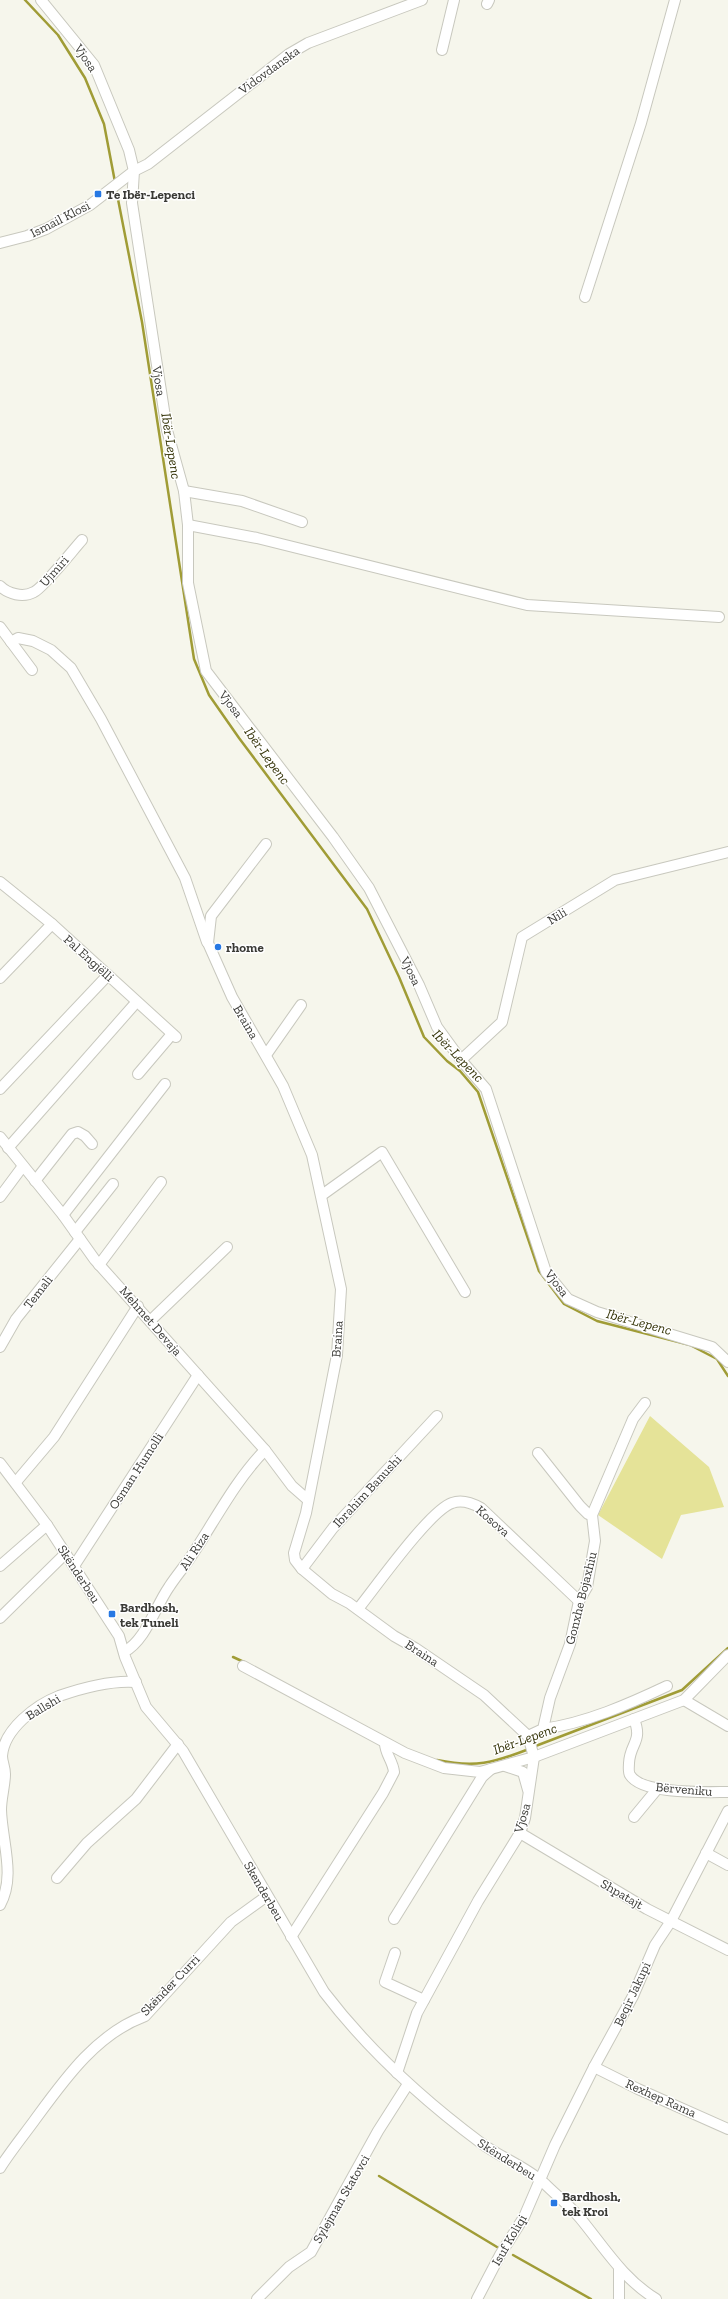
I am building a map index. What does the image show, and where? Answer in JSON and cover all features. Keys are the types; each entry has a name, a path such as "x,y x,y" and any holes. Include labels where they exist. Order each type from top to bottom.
{"street":[{"name":"Vjosa","path":"40,0 94,65 129,150 134,171 132,203 167,430 184,491 188,525 188,583 206,671 333,837 369,888 418,985 437,1027 461,1060 486,1089 546,1272 568,1299 597,1312 712,1347 728,1362"},
{"name":"Vidovdanska","path":"134,171 159,157 289,54 308,43 422,0"},
{"path":"442,50 454,0"},
{"path":"585,297 641,123 675,0"},
{"name":"Ismail Klosi","path":"0,243 46,229 90,205 134,171"},
{"path":"184,491 242,502 302,522"},
{"path":"188,525 257,538 527,605 719,617"},
{"name":"Ujmiri","path":"0,586 6,591 24,595 35,592 82,540"},
{"path":"0,627 32,670"},
{"name":"Braina","path":"11,642 18,638 34,641 51,650 71,668 102,719 185,878 208,944 232,997 283,1086 312,1155 322,1195 341,1289 337,1355 308,1500 294,1553 295,1560 302,1569 332,1594 358,1609 394,1636 416,1648 484,1695 528,1739 534,1757"},
{"path":"208,944 211,916 266,844"},
{"name":"Nili","path":"461,1060 502,1022 522,937 615,880 728,852"},
{"name":"Pal Engjëlli","path":"0,882 52,924 174,1035 138,1074"},
{"path":"0,978 52,924"},
{"path":"0,1089 108,975"},
{"path":"266,1055 301,1005"},
{"path":"8,1148 133,1006"},
{"path":"63,1215 165,1084"},
{"path":"35,1181 72,1134 78,1132 85,1136 92,1144"},
{"name":"Mehmet Devaja","path":"0,1137 63,1215 99,1264 265,1450 292,1486 308,1500"},
{"path":"322,1195 382,1152 465,1292"},
{"path":"0,1197 23,1166"},
{"path":"99,1264 161,1182"},
{"name":"Temali","path":"0,1347 16,1319 78,1236 113,1184"},
{"path":"150,1321 226,1247"},
{"path":"16,1482 54,1437 138,1306"},
{"name":"Osman Humolli","path":"74,1566 198,1375"},
{"name":"Gonxhe Bojaxhiu","path":"543,1729 550,1698 570,1644 579,1601 587,1587 595,1541 592,1514 633,1419 645,1403"},
{"name":"Ibrahim Banushi","path":"302,1569 333,1528 437,1416"},
{"name":"Ali Riza","path":"125,1654 138,1641 169,1587 192,1555 248,1467 265,1450"},
{"path":"538,1453 580,1506 588,1514 592,1514"},
{"name":"Skënderbeu","path":"0,1462 47,1525 119,1636 146,1706 180,1748"},
{"name":"Kosova","path":"358,1609 415,1536 442,1509 450,1503 459,1501 471,1503 481,1508 579,1601"},
{"path":"0,1566 47,1525"},
{"path":"0,1618 65,1554"},
{"path":"242,1666 385,1744 444,1768 480,1772 534,1757 684,1700 728,1655"},
{"name":"Ballshi","path":"0,1905 4,1897 9,1878 1,1812 5,1774 1,1756 6,1744 21,1720 30,1712 51,1699 71,1692 122,1681 135,1680"},
{"path":"528,1739 543,1729 564,1726 645,1696 667,1686"},
{"path":"684,1700 728,1726"},
{"name":"Bërveniku","path":"634,1719 638,1731 629,1761 630,1776 635,1781 658,1788 728,1792"},
{"path":"291,1937 383,1793 394,1772 391,1760 385,1751 385,1744"},
{"path":"57,1878 86,1843 136,1799 180,1748"},
{"name":"Skenderbeu","path":"180,1748 324,1992 351,2027"},
{"name":"Vjosa","path":"397,2073 411,2027 424,2000 475,1908 520,1833 529,1794 534,1757"},
{"path":"505,1766 523,1772 529,1794"},
{"path":"394,1919 482,1777 491,1769"},
{"path":"634,1816 658,1788"},
{"name":"Beqir Jakupi","path":"539,2179 594,2067 633,1996 655,1945 671,1921 728,1811"},
{"name":"Shpatajt","path":"520,1833 588,1875 671,1921 728,1950"},
{"path":"706,1853 728,1865"},
{"name":"Skënder Curri","path":"0,2168 56,2091 96,2045 130,2021 145,2016 231,1922 267,1896"},
{"path":"395,1954 385,1982 424,2000"},
{"name":"Skënderbeu","path":"351,2027 408,2084 436,2109 490,2150 539,2179 578,2216 620,2269 656,2299"},
{"name":"Rexhep Rama","path":"594,2067 728,2130"},
{"name":"Sylejman Statovci","path":"257,2299 289,2267 311,2252 378,2132 408,2084"},
{"name":"Isuf Koliqi","path":"477,2299 500,2256 524,2217 539,2179"},
{"path":"620,2269 620,2299"}],"shaded area":[{"path":"650,1416 709,1467 724,1507 681,1515 662,1559 598,1515"}],"waterway":[{"name":"Ibër-Lepenc","path":"25,0 58,35 85,78 104,124 115,182"},
{"name":"Ibër-Lepenc","path":"116,189 142,322 194,659 209,695 239,738 367,909 399,977 424,1037 447,1061 460,1071 478,1092 539,1271 564,1304 597,1321 690,1345 717,1359 728,1376"},
{"name":"Ibër-Lepenc","path":"533,1747 682,1690 728,1648"},
{"name":"Ibër-Lepenc","path":"233,1657 244,1662"},
{"name":"Ibër-Lepenc","path":"437,1760 462,1764 484,1763 505,1758 529,1749"},
{"path":"379,2176 497,2247"},
{"path":"513,2255 591,2299"}],"place":[{"name":"Te Ibër-Lepenci","path":"98,194"},
{"name":"rhome","path":"218,947"},
{"name":"Bardhosh, tek Tuneli","path":"112,1614"},
{"name":"Bardhosh, tek Kroi","path":"554,2203"}]}
